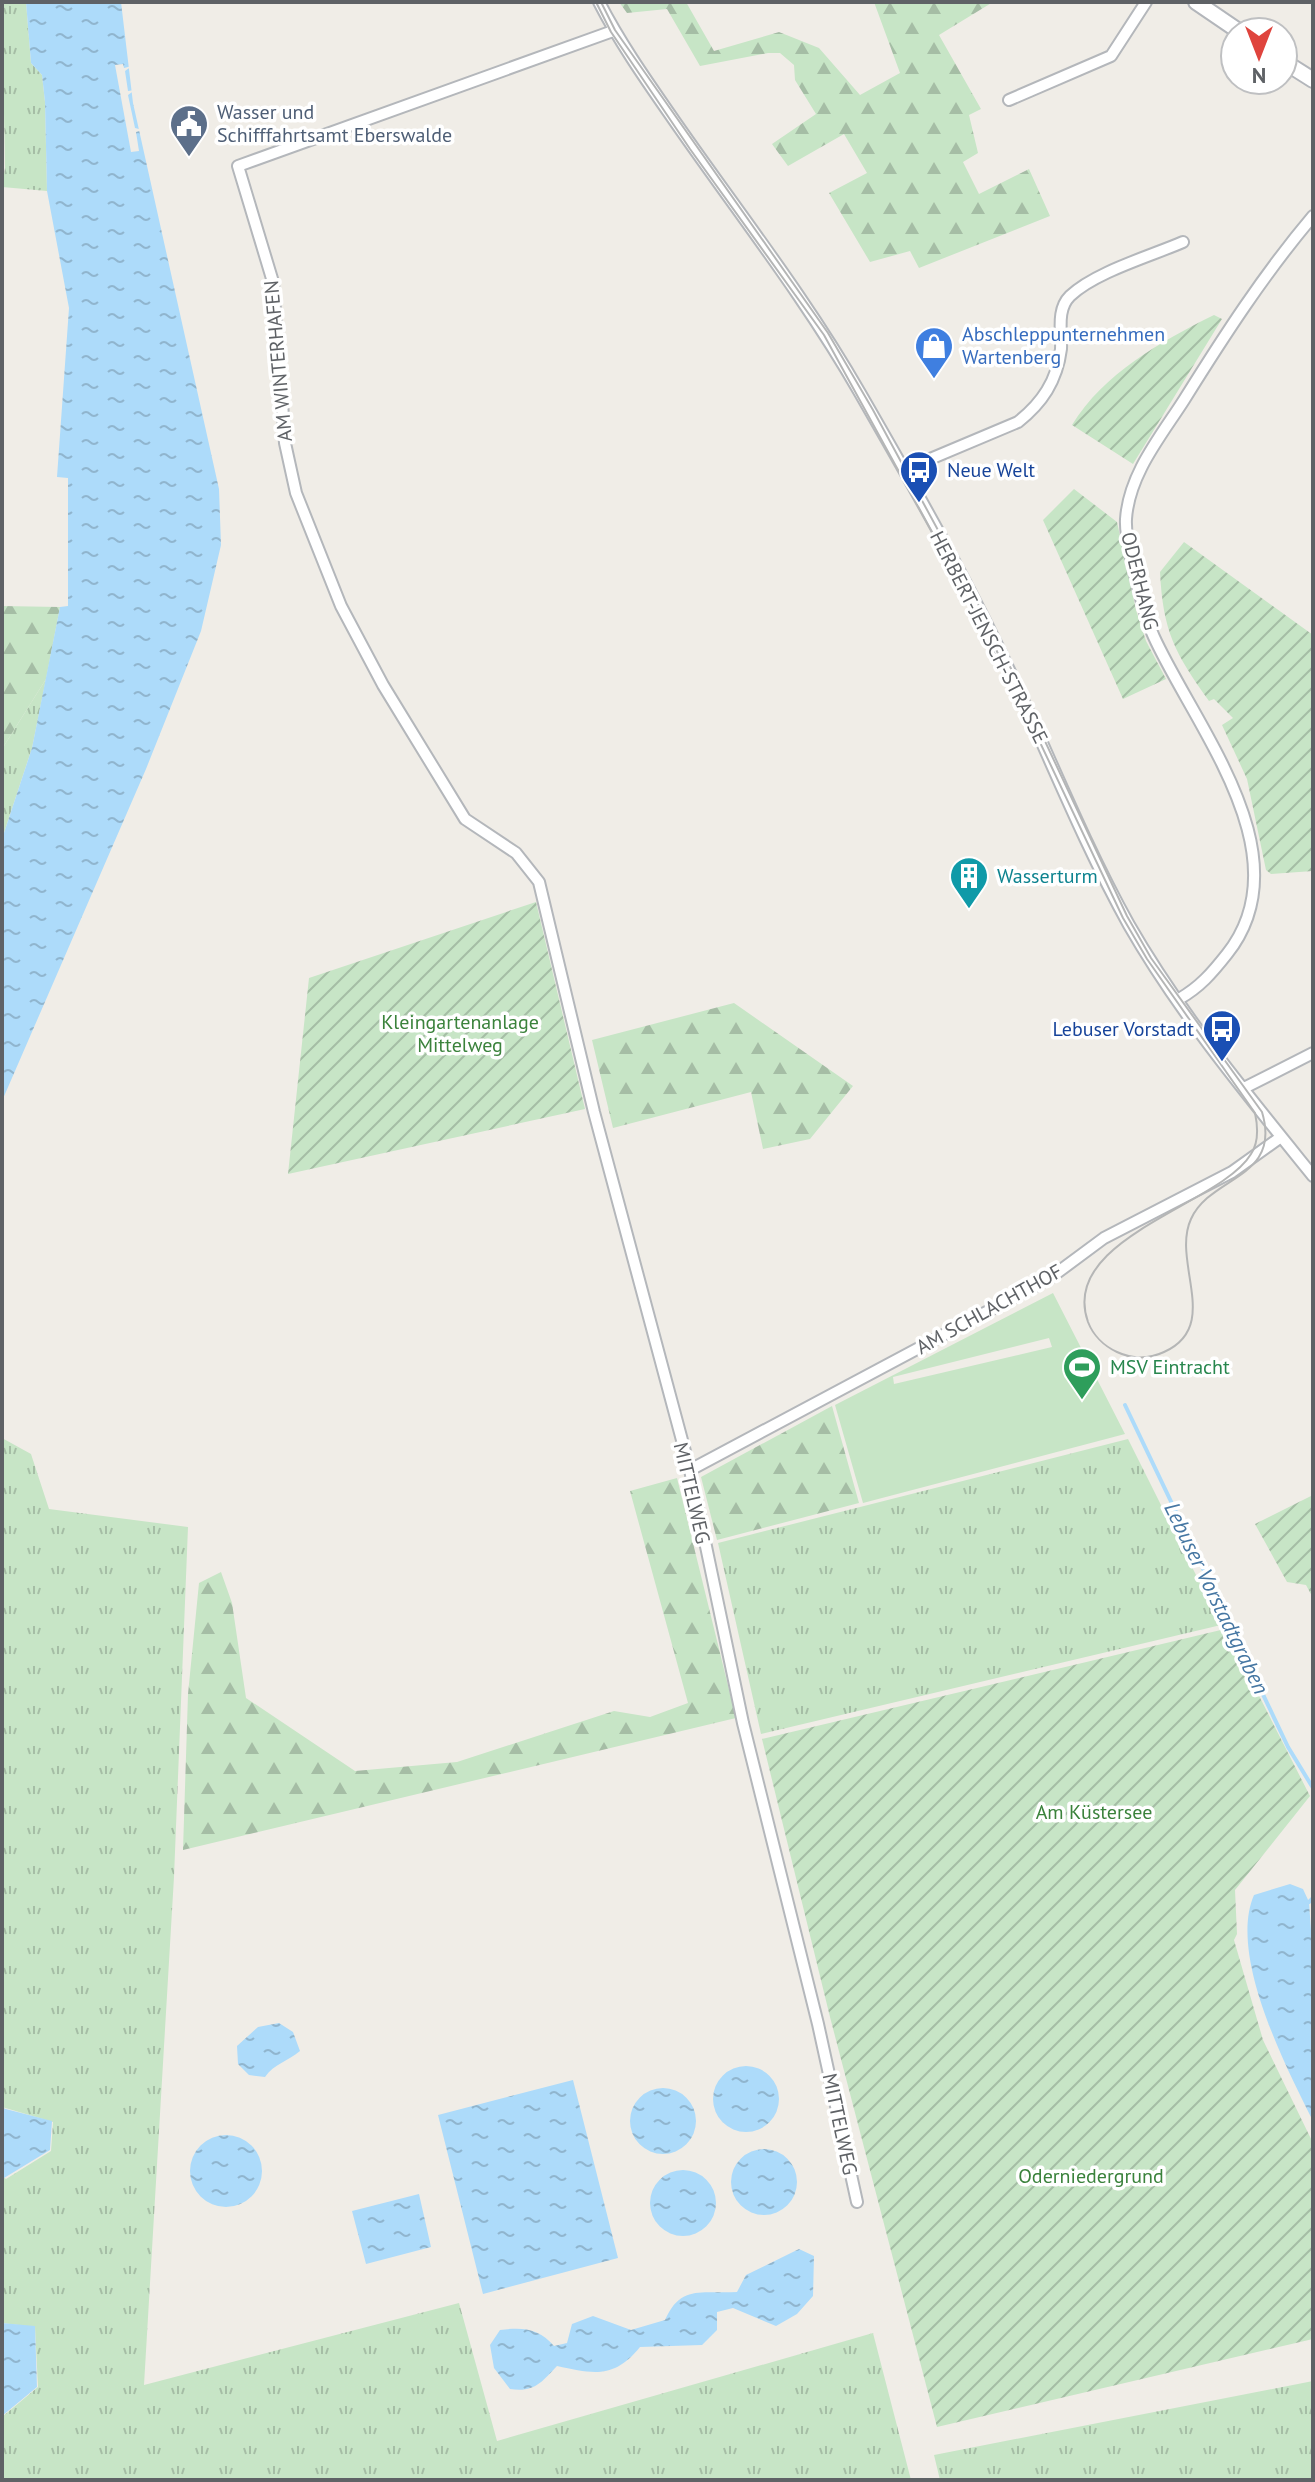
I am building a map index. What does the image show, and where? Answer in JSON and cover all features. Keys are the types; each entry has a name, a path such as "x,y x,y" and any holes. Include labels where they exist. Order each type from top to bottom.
{"street":[{"name":"HERBERT-JENSCH-STRASSE","path":"599,2 613,31 828,337 904,470 1000,651 1103,875 1152,963 1313,1176"},
{"path":"1009,100 1111,56 1146,2"},
{"path":"1196,2 1219,18"},
{"name":"AM WINTERHAFEN","path":"465,819 383,685 341,606 296,493 285,443 273,282 238,166 613,31"},
{"name":"ODERHANG","path":"1179,999 1201,985 1233,946 1250,916 1254,883 1251,854 1242,812 1223,761 1153,636 1140,596 1125,521 1142,466 1247,300 1313,216"},
{"path":"904,470 1018,422 1034,409 1056,375 1061,319 1071,295 1090,282 1183,242"},
{"name":"MITTELWEG","path":"465,819 516,853 539,882 594,1112 690,1470 743,1723 818,2024 857,2202"},
{"path":"1244,1088 1313,1053"},
{"name":"AM SCHLACHTHOF","path":"690,1470 1050,1278 1104,1238 1232,1172 1281,1137"}],"green space":[{"path":"2,2 26,2 31,63 42,75 45,102 47,191 2,187 5,168"},
{"path":"619,2 686,2 714,51 779,32 819,48 860,95 900,73 874,2 993,2 939,35 981,109 969,115 978,153 963,162 979,194 1029,169 1050,216 919,268 910,251 870,262 829,193 867,173 844,134 788,166 772,144 816,114 795,80 794,65 780,53 768,53 700,66 667,9 627,13"},
{"path":"1214,315 1222,319 1133,464 1072,425 1085,406 1117,374 1154,348"},
{"path":"1074,489 1117,522 1136,610 1146,641 1166,679 1123,699 1043,520"},
{"path":"1184,542 1313,635 1313,871 1271,874 1266,870 1247,779 1222,725 1233,718 1214,699 1209,701 1187,669 1173,641 1164,611 1160,572"},
{"path":"2,606 60,607 46,679 2,749"},
{"path":"46,679 32,748 2,839 2,749"},
{"name":"Kleingartenanlage Mittelweg","path":"536,902 585,1109 288,1174 309,978"},
{"path":"734,1003 853,1086 810,1139 763,1149 751,1092 613,1128 592,1040"},
{"path":"1053,1293 1125,1434 863,1503 835,1405","holes":["1049,1338 1052,1347 894,1384 893,1377"]},
{"path":"832,1406 859,1503 717,1540 701,1477"},
{"path":"2,1438 31,1454 49,1509 188,1527 174,1877 144,2385 459,2303 497,2441 873,2333 911,2480 2,2480 2,2417 38,2387 35,2327 2,2323 2,2176 6,2179 51,2151 53,2122 2,2107"},
{"path":"1128,1439 1221,1625 761,1734 718,1543"},
{"path":"677,1478 736,1718 183,1850 188,1694 199,1583 221,1572 232,1603 246,1698 355,1771 457,1762 614,1711 650,1717 688,1703 630,1491"},
{"path":"1313,1495 1313,1598 1306,1585 1287,1582 1255,1524"},
{"path":"1225,1629 1310,1796 1235,1890 1237,1934 1234,1940 1263,2040 1313,2143 1313,2339 937,2427 830,2017 762,1739"},
{"path":"1313,2381 1313,2480 940,2480 934,2455"}],"water":[{"path":"26,2 121,2 133,103 219,489 221,545 201,631 146,769 2,1101 2,839 32,748 60,607 68,606 68,478 57,477 69,308 47,191 42,75 31,63"},
{"path":"1290,1884 1303,1889 1309,1902 1313,1959 1313,2121 1276,2042 1254,1979 1248,1948 1248,1920 1254,1895"},
{"path":"279,2023 293,2032 300,2051 265,2077 249,2075 238,2064 237,2046 258,2027"},
{"path":"746,2066 759,2069 769,2076 776,2086 779,2099 776,2112 769,2122 759,2129 746,2132 733,2129 723,2122 716,2112 713,2099 716,2086 723,2076 733,2069"},
{"path":"573,2080 618,2258 483,2294 438,2115"},
{"path":"663,2088 676,2091 686,2098 693,2108 696,2121 693,2134 686,2144 676,2151 663,2154 650,2151 640,2144 633,2134 630,2121 633,2108 640,2098 650,2091"},
{"path":"2,2108 52,2121 50,2150 4,2178"},
{"path":"226,2135 252,2145 262,2171 252,2197 226,2207 200,2197 190,2171 200,2145"},
{"path":"764,2149 777,2152 787,2159 794,2169 797,2182 794,2195 787,2205 777,2212 764,2215 751,2212 741,2205 734,2195 731,2182 734,2169 741,2159 751,2152"},
{"path":"683,2170 696,2173 706,2180 713,2190 716,2203 713,2216 706,2226 696,2233 683,2236 670,2233 660,2226 653,2216 650,2203 653,2190 660,2180 670,2173"},
{"path":"419,2194 431,2247 366,2264 352,2211"},
{"path":"799,2249 814,2256 813,2296 797,2314 776,2326 733,2308 717,2312 717,2330 702,2345 640,2347 621,2365 603,2372 557,2366 542,2381 525,2389 510,2389 494,2368 490,2345 500,2330 530,2330 542,2335 554,2346 567,2343 572,2324 593,2316 631,2330 665,2320 671,2309 685,2296 703,2292 737,2292 746,2275"},
{"path":"2,2323 35,2326 37,2387 2,2416"}],"pier":[{"path":"123,64 124,68 132,66 125,71 128,91 135,90 128,95 135,128 143,130 136,132 139,151 131,152 115,65"}],"waterway":[{"name":"Lebuser Vorstadtgraben","path":"1125,1405 1288,1747 1313,1788"},
{"name":"Lebuser Vorstadtgraben","path":"1309,1902 1313,1898"}],"tram line":[{"path":"596,2 611,32 690,149 824,335 993,643 1123,918 1147,959 1255,1113 1257,1129 1251,1154 1234,1172 1209,1190 1118,1245 1097,1267 1085,1293 1088,1322 1096,1336 1108,1347 1135,1357 1164,1352 1181,1341 1190,1326 1193,1310 1186,1236 1191,1219 1213,1193 1254,1164 1262,1151 1266,1134 1262,1112 1151,958 1127,916 998,641 828,333 615,30 601,2"}],"place":[{"name":"Wasser und Schifffahrtsamt Eberswalde","path":"189,158"},
{"name":"Abschleppunternehmen Wartenberg","path":"934,380"},
{"name":"Neue Welt","path":"919,504"},
{"name":"Wasserturm","path":"969,910"},
{"name":"Lebuser Vorstadt","path":"1222,1063"},
{"name":"MSV Eintracht","path":"1082,1401"}],"park label":[{"name":"Am Küstersee","path":"1094,1812"},
{"name":"Oderniedergrund","path":"1091,2176"}]}
